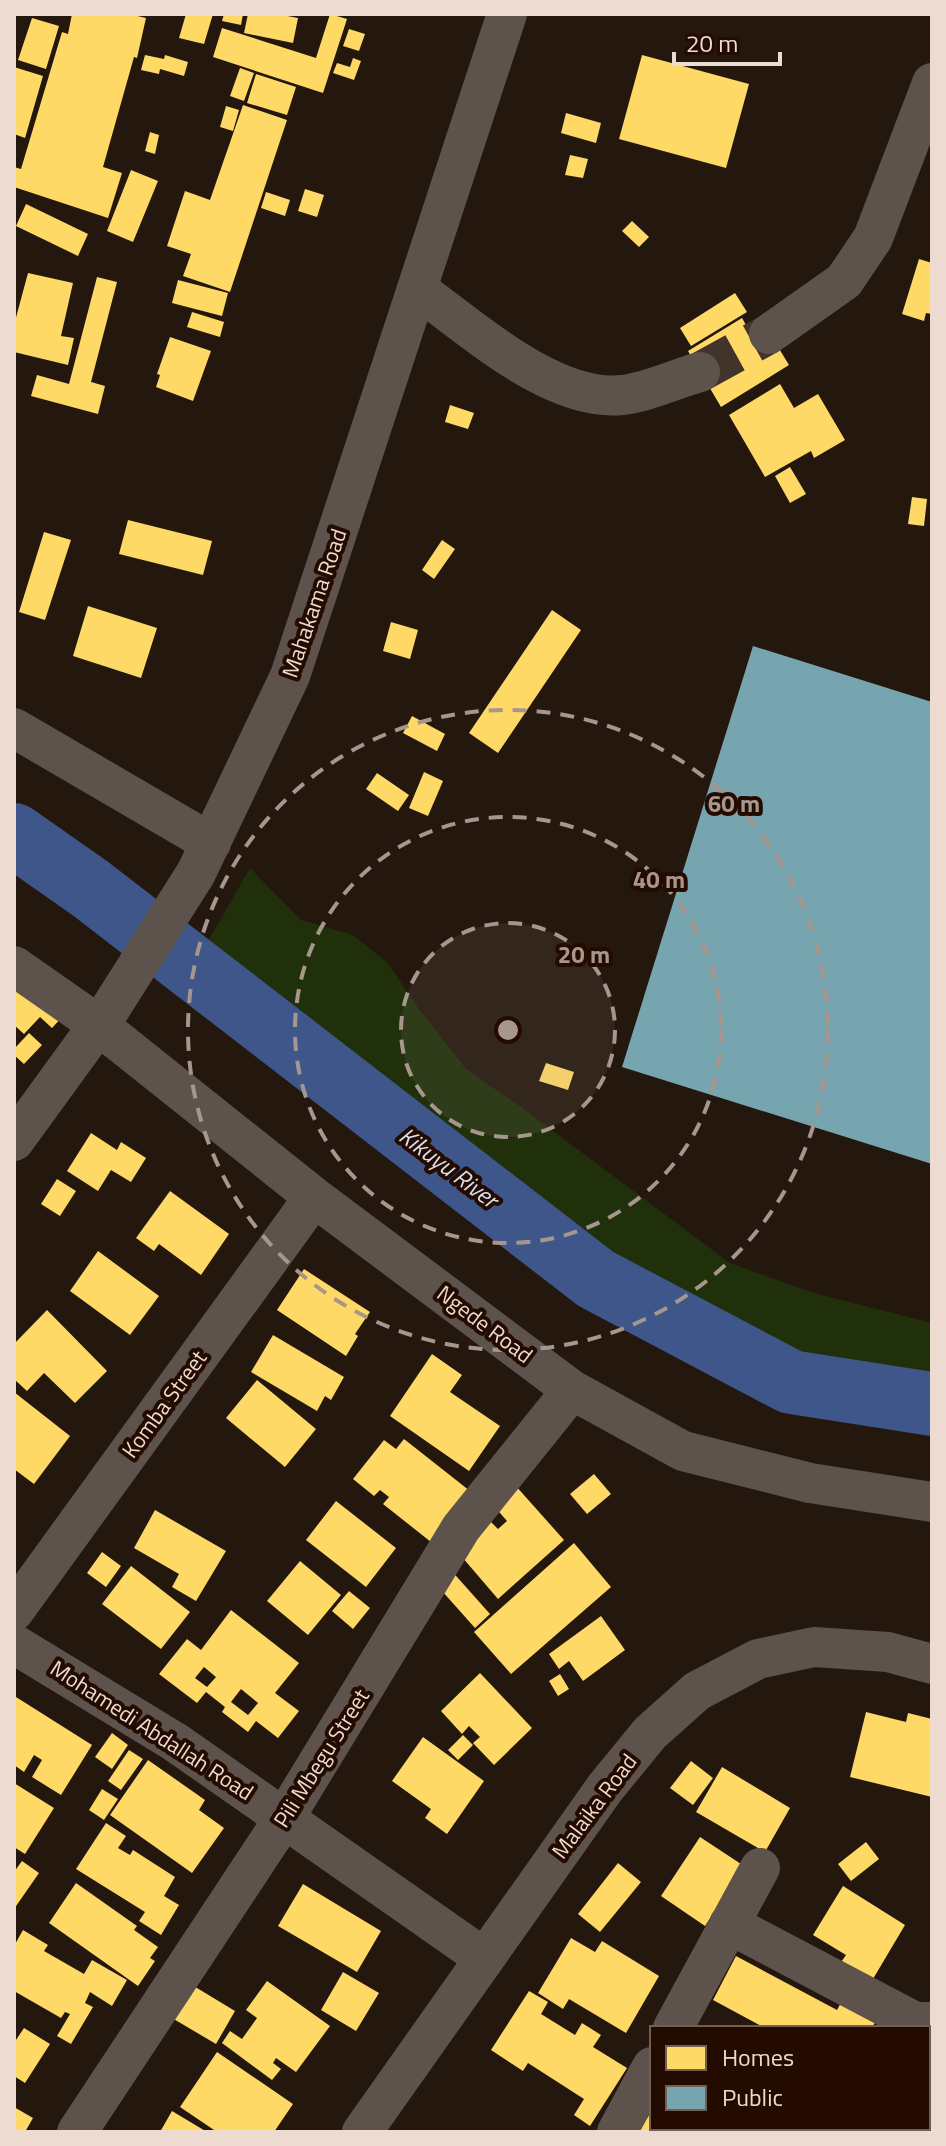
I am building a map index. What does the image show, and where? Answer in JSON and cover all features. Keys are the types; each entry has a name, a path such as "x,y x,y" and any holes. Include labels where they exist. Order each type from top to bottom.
{"street":[{"name":"Mahakama Road","path":"14,1141 104,1016 203,858 290,676 507,14"},
{"path":"769,334 844,281 873,238 932,83"},
{"path":"417,289 539,376 594,396 625,395 700,372"},
{"path":"14,728 203,858"},
{"name":"Ngede Road","path":"14,966 104,1016 314,1197 572,1390 683,1451 810,1483 932,1502"},
{"name":"Komba Street","path":"14,1611 314,1197"},
{"name":"Pili Mbegu Street","path":"77,2132 285,1817 461,1528 572,1390"},
{"name":"Mohamedi Abdallah Road","path":"14,1644 175,1742 484,1958"},
{"name":"Malaika Road","path":"378,2126 484,1958 605,1788 650,1733 697,1691 758,1659 814,1647 888,1652 932,1664"},
{"path":"674,2026 760,1868"},
{"path":"729,1924 915,2022 932,2022"},
{"path":"617,2132 650,2071"}],"green space":[{"path":"250,868 301,920 353,935 388,963 466,1069 730,1263 814,1293 932,1323 932,1393 769,1359 551,1231 405,1116 204,948"}],"building: Homes":[{"path":"72,14 129,14 146,18 137,58 134,57 103,167 122,173 108,218 14,187 14,167 21,169 62,32 68,34"},
{"path":"186,14 213,14 204,44 179,38"},
{"path":"224,14 243,14 241,25 222,21"},
{"path":"248,14 298,18 293,43 244,33"},
{"path":"330,14 347,19 323,93 213,57 222,28 316,58"},
{"path":"32,18 59,26 46,69 18,60"},
{"path":"349,29 365,34 359,51 343,46"},
{"path":"145,55 164,59 165,55 188,62 184,76 160,69 159,74 141,70"},
{"path":"642,55 749,84 726,168 619,139"},
{"path":"353,58 361,61 354,80 333,73 337,63 350,67"},
{"path":"14,67 43,76 25,138 14,134"},
{"path":"240,68 254,73 244,101 230,96"},
{"path":"256,74 296,87 287,115 247,103"},
{"path":"243,105 287,120 230,292 183,276 191,254 167,246 185,191 210,200"},
{"path":"226,106 239,110 233,131 220,127"},
{"path":"566,113 601,123 596,143 561,133"},
{"path":"150,132 159,135 155,154 145,151"},
{"path":"570,155 588,159 583,178 565,175"},
{"path":"131,170 158,181 133,242 107,231"},
{"path":"305,189 324,195 317,217 298,211"},
{"path":"266,192 290,200 285,216 261,208"},
{"path":"26,204 88,234 78,256 16,226"},
{"path":"632,221 649,237 639,247 622,231"},
{"path":"919,259 932,263 932,314 926,313 924,321 902,314"},
{"path":"28,273 73,283 61,336 74,338 68,365 14,352 14,325"},
{"path":"97,277 117,282 91,382 105,386 98,414 31,396 37,375 69,384"},
{"path":"178,280 228,293 222,316 172,303"},
{"path":"735,293 747,312 691,346 680,328"},
{"path":"192,312 224,322 220,337 187,327"},
{"path":"742,318 750,332 764,324 789,365 721,407 688,351"},
{"path":"170,337 211,351 193,401 156,387 160,375 157,374"},
{"path":"780,384 794,408 818,394 845,440 814,458 811,451 765,477 729,415"},
{"path":"450,405 474,413 468,429 445,422"},
{"path":"790,467 806,494 790,503 775,476"},
{"path":"912,497 927,499 924,526 908,524"},
{"path":"128,520 212,541 203,575 119,554"},
{"path":"44,532 71,540 45,620 19,612"},
{"path":"442,540 455,549 434,579 422,570"},
{"path":"88,606 157,628 141,678 73,656"},
{"path":"552,610 581,630 498,753 469,733"},
{"path":"391,622 418,630 410,659 383,651"},
{"path":"412,716 445,734 437,751 403,733"},
{"path":"424,772 443,781 428,816 409,808"},
{"path":"377,773 409,795 398,811 366,789"},
{"path":"14,990 63,1016 52,1028 40,1017 24,1034 14,1025"},
{"path":"29,1033 42,1045 24,1064 14,1055 14,1049"},
{"path":"546,1063 574,1072 568,1090 539,1081"},
{"path":"91,1133 117,1150 121,1142 146,1158 131,1182 111,1170 98,1191 67,1171"},
{"path":"57,1179 76,1191 60,1216 41,1204"},
{"path":"170,1191 229,1234 201,1275 159,1244 154,1251 136,1238"},
{"path":"98,1251 159,1296 130,1335 70,1291"},
{"path":"304,1269 370,1312 355,1334 358,1336 346,1356 277,1310"},
{"path":"47,1310 107,1371 75,1403 44,1373 27,1391 14,1379 14,1344"},
{"path":"273,1335 344,1377 331,1400 325,1396 317,1411 251,1372"},
{"path":"432,1354 462,1375 450,1392 500,1426 469,1471 390,1416"},
{"path":"257,1380 316,1429 285,1467 226,1418"},
{"path":"14,1392 70,1436 34,1484 14,1469"},
{"path":"404,1439 470,1491 431,1542 383,1504 389,1497 380,1490 374,1496 353,1479 384,1440 396,1449"},
{"path":"594,1474 611,1494 587,1514 570,1494"},
{"path":"515,1485 564,1540 498,1599 462,1557 488,1519 498,1529 507,1521 493,1505"},
{"path":"336,1501 396,1548 366,1587 306,1540"},
{"path":"155,1510 226,1551 196,1601 172,1587 179,1574 134,1548"},
{"path":"574,1543 611,1587 511,1674 474,1632"},
{"path":"102,1552 121,1566 106,1587 87,1573"},
{"path":"300,1561 341,1595 308,1635 267,1601"},
{"path":"131,1566 190,1612 161,1649 102,1604"},
{"path":"449,1568 490,1614 475,1628 434,1582"},
{"path":"349,1591 370,1608 353,1629 332,1611"},
{"path":"231,1610 299,1663 275,1693 299,1711 278,1738 256,1721 248,1732 222,1712 225,1707 206,1692 197,1703 159,1674 187,1639 201,1650","holes":["204,1667 216,1677 207,1687 195,1678","241,1689 258,1703 248,1715 231,1702"]},
{"path":"601,1616 625,1650 583,1681 569,1661 559,1669 549,1654"},
{"path":"480,1673 532,1728 494,1765 473,1743 480,1737 469,1726 462,1734 441,1711"},
{"path":"560,1674 569,1689 558,1696 549,1681"},
{"path":"16,1697 92,1745 61,1795 32,1777 42,1760 34,1755 24,1772 14,1765"},
{"path":"866,1712 906,1722 908,1713 932,1719 932,1797 850,1777"},
{"path":"112,1733 128,1745 112,1769 95,1757"},
{"path":"463,1735 473,1745 458,1760 448,1750"},
{"path":"423,1737 484,1781 447,1834 425,1818 431,1809 392,1781"},
{"path":"129,1750 143,1759 121,1790 108,1781"},
{"path":"148,1760 205,1800 199,1810 224,1828 192,1873 110,1815"},
{"path":"691,1761 713,1778 693,1805 670,1788"},
{"path":"722,1767 790,1808 765,1852 696,1812"},
{"path":"14,1783 54,1808 25,1854 14,1847"},
{"path":"102,1789 118,1799 104,1820 89,1810"},
{"path":"106,1823 126,1836 118,1848 130,1855 133,1850 175,1877 164,1896 179,1905 161,1935 139,1921 145,1912 76,1869"},
{"path":"700,1837 744,1866 705,1926 661,1896"},
{"path":"866,1842 879,1859 851,1881 838,1864"},
{"path":"22,1861 39,1873 14,1909 14,1872"},
{"path":"618,1863 641,1882 600,1932 578,1914"},
{"path":"76,1883 137,1926 134,1930 158,1947 150,1958 155,1961 138,1986 49,1923"},
{"path":"303,1884 381,1931 357,1972 278,1926"},
{"path":"843,1886 905,1925 870,1984 839,1965 846,1955 813,1935"},
{"path":"23,1930 48,1945 44,1951 84,1974 92,1960 127,1980 112,2006 90,1992 85,2003 93,2007 71,2044 57,2036 70,2014 65,2012 61,2018 14,1991 14,1946"},
{"path":"571,1938 595,1952 602,1941 659,1976 626,2033 569,1999 563,2009 538,1993"},
{"path":"736,1956 837,2010 847,1992 881,2011 873,2026 761,2026 713,2000"},
{"path":"343,1972 379,1993 356,2031 321,2010"},
{"path":"267,1981 330,2026 296,2072 276,2058 273,2063 281,2069 272,2080 222,2043 230,2031 242,2039 257,2018 246,2010"},
{"path":"192,1985 235,2011 216,2044 172,2018"},
{"path":"529,1991 548,2002 541,2014 575,2035 582,2023 601,2035 593,2047 627,2068 590,2126 574,2115 584,2099 528,2063 523,2071 491,2050"},
{"path":"24,2028 50,2044 25,2083 14,2076 14,2043"},
{"path":"930,2035 932,2036 932,2118 930,2116"},
{"path":"217,2052 293,2104 274,2132 217,2132 180,2107"},
{"path":"14,2107 33,2118 25,2132 14,2132"},
{"path":"172,2111 207,2132 160,2132"},
{"path":"650,2113 650,2130 728,2132 639,2132"},
{"path":"760,2130 839,2130 838,2132"},
{"path":"866,2130 912,2130 911,2132"}],"building: Public":[{"path":"753,646 932,702 932,1164 622,1067"}],"waterway":[{"name":"Kikuyu River","path":"14,835 91,889 596,1279 791,1382 932,1404"}],"tunnel":[{"path":"700,372 769,334"}]}
